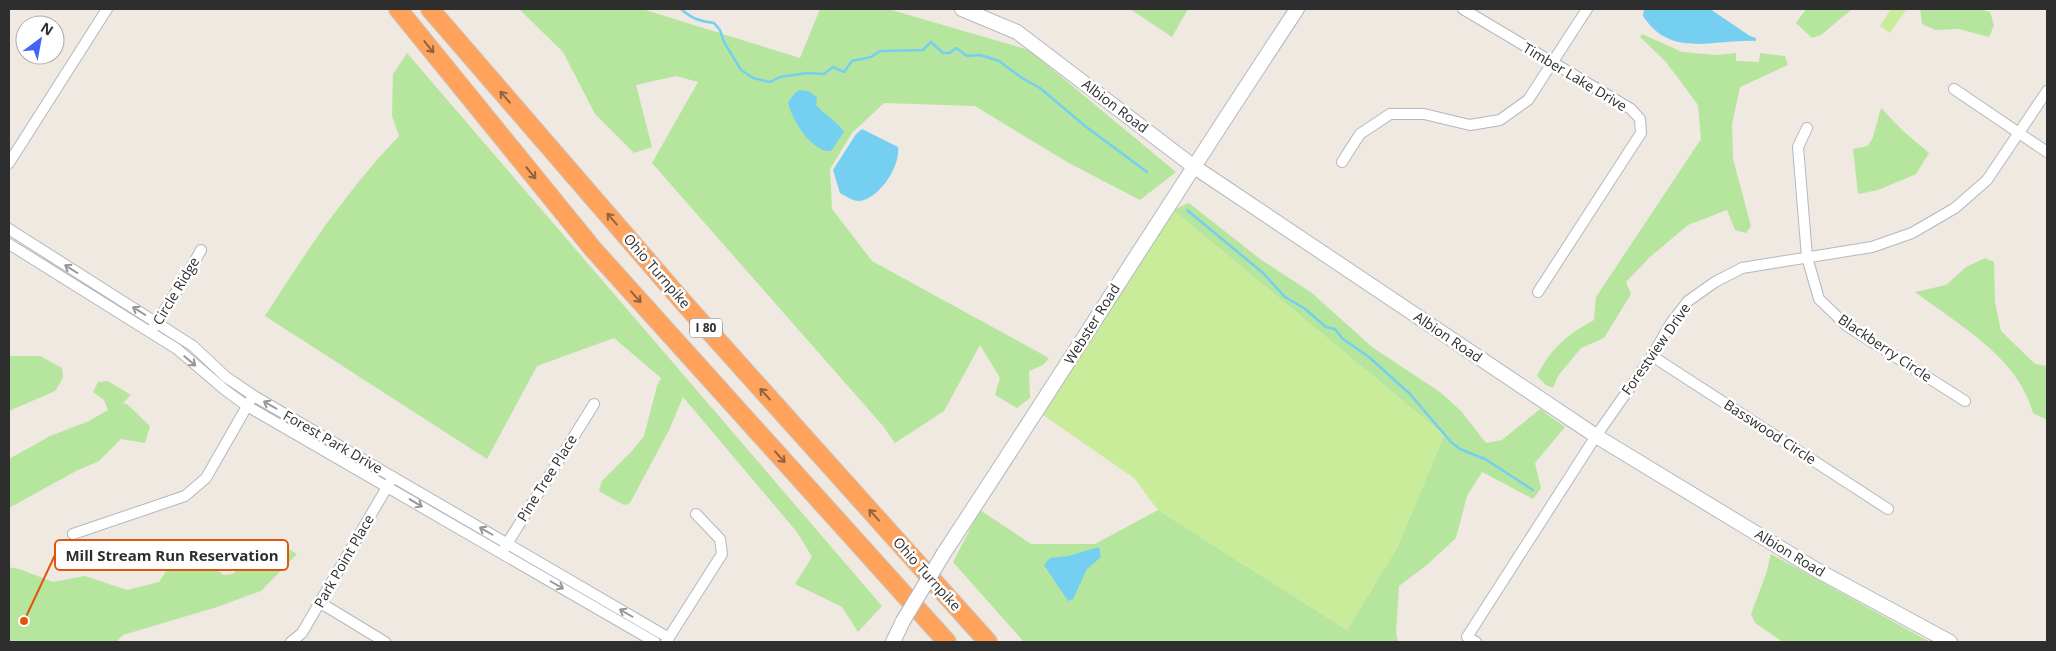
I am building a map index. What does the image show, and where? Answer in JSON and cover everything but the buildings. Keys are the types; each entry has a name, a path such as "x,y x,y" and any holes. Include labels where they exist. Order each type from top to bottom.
{"highway":[{"name":"I 80","path":"398,9 593,249 947,642"},
{"name":"Ohio Turnpike","path":"430,9 684,303 988,642"}],"street":[{"path":"9,163 107,9"},
{"name":"Albion Road","path":"962,9 1017,32 1193,166 1596,436 1815,569 1950,642"},
{"name":"Webster Road","path":"893,642 944,553 1193,166 1297,9"},
{"name":"Timber Lake Drive","path":"1463,9 1631,109 1640,119 1641,133 1538,292"},
{"path":"1342,162 1360,134 1390,114 1424,114 1470,125 1500,120 1528,100 1553,64 1586,9"},
{"path":"1954,89 2047,152"},
{"name":"Forestview Drive","path":"1472,640 1596,436 1652,356 1671,323 1688,302 1714,282 1742,268 1872,247 1912,233 1955,208 1987,180 2020,134 2047,91"},
{"name":"Blackberry Circle","path":"1807,128 1798,148 1808,257 1819,299 1847,326 1966,401"},
{"name":"Forest Park Drive","path":"9,229 193,346 226,376 254,396 502,554 656,642"},
{"name":"Forest Park Drive","path":"9,244 177,349 247,406 507,543 667,640"},
{"name":"Circle Ridge","path":"150,332 201,250"},
{"name":"Basswood Circle","path":"1652,356 1888,509"},
{"path":"73,534 185,496 206,478 254,396"},
{"name":"Pine Tree Place","path":"502,554 594,404"},
{"name":"Park Point Place","path":"291,642 302,633 390,481"},
{"path":"667,640 722,554 720,539 696,514"},
{"path":"319,602 385,642"}],"green space":[{"path":"519,9 642,9 800,58 820,9 888,9 1029,50 1176,172 1140,200 1067,162 975,106 884,103 852,133 830,169 832,209 872,261 1049,358 1043,365 1029,371 1030,398 1017,408 995,395 1000,378 980,345 944,411 895,443 883,426 652,163 698,82 676,76 636,85 652,147 634,153 595,114 563,52"},
{"path":"1130,9 1188,9 1172,37"},
{"path":"1806,9 1852,9 1821,35 1812,38 1796,23"},
{"path":"1891,9 1906,10 1890,33 1880,26"},
{"path":"1920,9 1979,9 1990,12 1994,25 1989,37 1959,29 1935,30 1922,24"},
{"path":"1642,34 1682,52 1717,55 1736,53 1736,61 1759,62 1760,53 1785,56 1788,65 1740,87 1732,124 1733,159 1751,226 1746,233 1735,230 1727,210 1688,225 1650,257 1626,282 1631,294 1604,338 1581,348 1558,376 1553,388 1546,385 1537,376 1542,366 1561,343 1594,320 1596,297 1701,139 1698,105 1666,62 1640,37"},
{"path":"407,53 882,606 858,632 842,607 795,584 812,557 797,532 683,397 669,430 630,503 624,505 599,491 602,481 644,436 657,386 661,378 614,338 537,366 487,459 265,316 344,200 399,136 392,116 393,74"},
{"path":"1881,108 1903,131 1929,153 1916,174 1878,190 1858,194 1853,149 1868,146 1873,137"},
{"path":"1189,203 1260,259 1312,293 1372,347 1440,392 1461,411 1486,443 1502,440 1540,409 1565,427 1535,463 1541,488 1533,499 1482,472 1467,496 1456,538 1428,564 1399,586 1396,633 1398,642 1024,642 953,562 980,510 1031,544 1095,544 1158,510 1347,630 1398,546 1444,435 1173,210"},
{"path":"1173,210 1444,435 1398,546 1347,630 1158,510 1134,478 1043,415"},
{"path":"1985,258 1994,262 1995,302 2001,331 2035,364 2047,366 2047,420 2033,413 2025,393 2001,359 1968,330 1915,292 1946,285 1966,267"},
{"path":"9,356 40,356 62,368 63,378 55,391 9,411"},
{"path":"108,381 131,395 123,403 127,404 150,426 145,443 121,439 99,461 76,471 9,508 9,459 50,436 89,421 108,410 104,400 93,392 98,382"},
{"path":"283,546 297,554 261,591 217,607 123,635 116,642 9,642 9,567 53,582 85,576 127,590 159,582 174,559 207,558 223,575 233,574 249,555"},
{"path":"1771,554 1930,642 1783,642 1755,623 1751,614 1766,574"}],"water":[{"path":"1644,9 1710,9 1750,36 1756,38 1756,41 1709,44 1680,42 1667,38 1654,29 1643,16"},
{"path":"799,90 808,91 817,97 816,105 844,132 831,151 817,147 810,141 793,117 788,102"},
{"path":"862,129 898,147 898,154 892,172 881,188 874,195 859,201 840,193 833,170 856,134"},
{"path":"1099,547 1101,557 1087,569 1073,599 1068,601 1044,565 1050,558 1068,556"}],"waterway":[{"path":"681,9 696,19 714,23 720,30 724,42 741,70 753,78 770,82 780,77 807,73 824,74 833,67 844,72 852,61 871,57 880,51 923,50 931,42 943,53 950,53 956,48 967,56 980,55 999,61 1022,78 1040,88 1085,126 1147,172"},
{"path":"1187,210 1263,273 1285,297 1304,308 1326,327 1335,329 1343,339 1369,357 1410,394 1451,442 1460,449 1485,459 1533,490"}],"place":[{"name":"Mill Stream Run Reservation","path":"24,621"}]}
